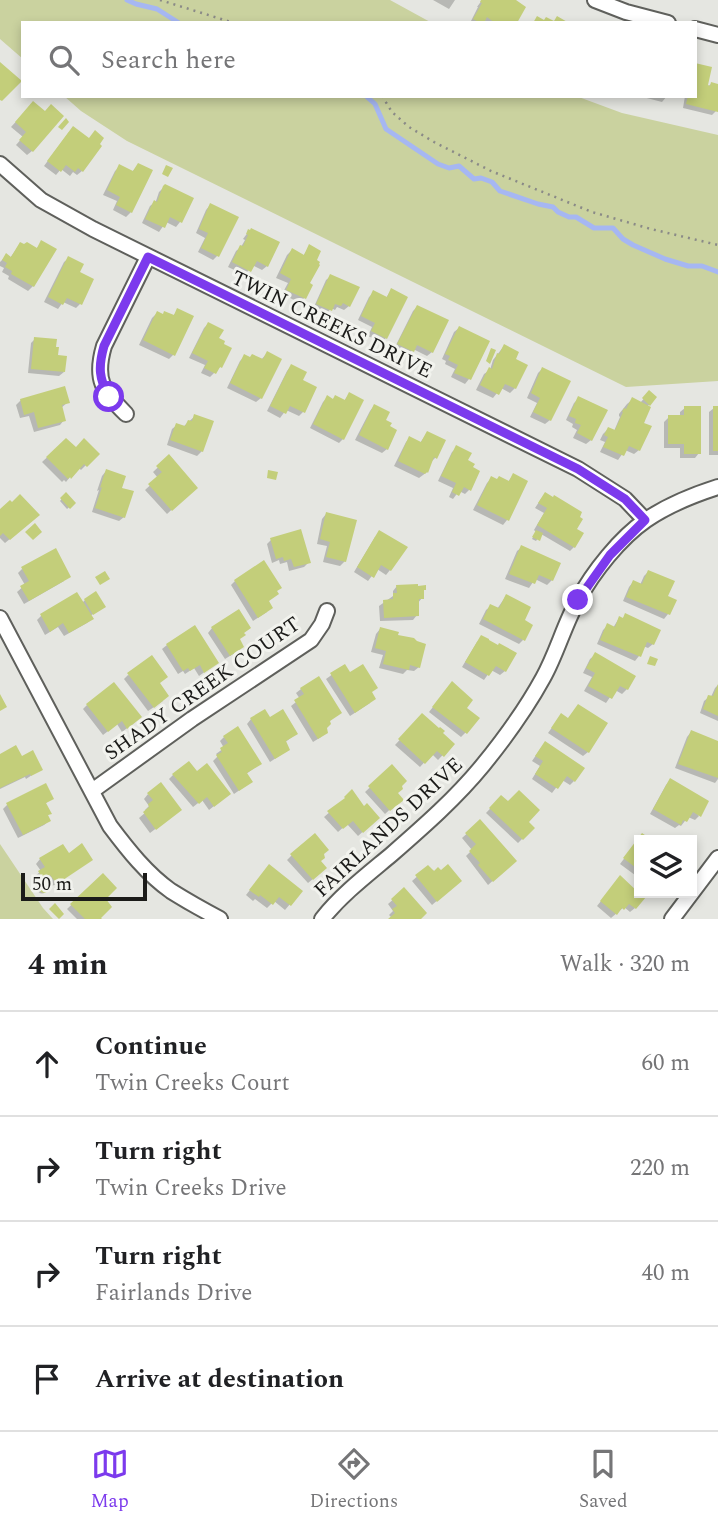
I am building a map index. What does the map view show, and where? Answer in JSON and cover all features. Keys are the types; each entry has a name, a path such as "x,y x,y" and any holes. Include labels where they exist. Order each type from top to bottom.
{"street":[{"path":"596,0 626,12 660,21"},
{"path":"697,30 718,35"},
{"name":"TWIN CREEKS DRIVE","path":"0,164 41,200 148,257 578,469 625,499 645,520"},
{"path":"126,414 109,397 102,384 100,358 148,257"},
{"name":"FAIRLANDS DRIVE","path":"322,919 347,892 456,796 483,765 538,688 578,600 610,555 645,520 691,496 718,486"},
{"name":"SHADY CREEK COURT","path":"92,791 192,719 311,640 327,611"},
{"path":"0,618 110,826 129,851 170,890 220,919"},
{"path":"672,919 718,858"}],"path":[{"path":"160,0 228,21"},
{"path":"383,98 409,127 491,171 592,212 718,245"}],"green space":[{"path":"0,0 390,0 428,21 21,21 21,57 0,39"},
{"path":"66,98 581,98 622,113 718,135 718,381 626,387 127,141"},
{"path":"0,844 43,908 53,919 0,919"}],"building":[{"path":"516,0 526,7 518,21 492,21 487,17 485,21 476,21 473,19 482,3 480,2"},
{"path":"537,16 554,21 534,21"},
{"path":"0,62 21,82 0,100"},
{"path":"697,63 712,67 708,85 710,86 711,82 718,84 718,112 686,104 688,98 697,98"},
{"path":"33,101 45,111 51,104 64,116 33,152 19,140 26,132 15,122"},
{"path":"66,118 69,122 62,130 58,127"},
{"path":"73,126 89,138 95,130 104,138 100,144 102,146 83,172 78,168 75,172 66,165 61,172 47,161"},
{"path":"138,163 153,170 132,213 116,205 120,197 107,190 119,164 133,171"},
{"path":"166,165 173,168 168,177 162,174"},
{"path":"165,184 194,198 182,223 170,217 165,228 145,219"},
{"path":"210,203 239,217 219,257 201,248 208,233 199,229"},
{"path":"248,229 280,242 268,267 257,261 251,272 232,262 240,245 243,246"},
{"path":"41,240 57,249 34,287 11,274 12,271 5,267 7,263 2,260 6,253 11,257 20,242 27,242 37,248"},
{"path":"309,244 321,251 317,260 320,265 310,283 313,285 306,299 286,290 291,279 280,273 292,248 304,255"},
{"path":"68,256 84,264 80,272 94,279 82,305 67,298 63,305 48,297"},
{"path":"330,274 360,287 350,307 343,303 341,306 335,304 332,311 316,304"},
{"path":"391,288 408,297 387,339 371,331 375,323 361,316 373,290 387,297"},
{"path":"417,305 449,320 433,353 417,345 414,352 397,344"},
{"path":"177,308 194,316 175,356 143,340 157,311 174,315"},
{"path":"208,322 224,330 219,338 232,348 216,374 204,368 208,361 192,353"},
{"path":"459,326 490,341 471,380 454,373 458,365 448,360 450,356 445,354"},
{"path":"34,337 57,339 58,355 67,356 65,372 31,369"},
{"path":"504,344 519,352 516,359 528,365 516,389 505,384 499,395 480,385 489,367 492,369 497,353 499,354"},
{"path":"491,348 496,350 490,364 486,361"},
{"path":"267,351 282,359 262,399 230,383 244,354 263,359"},
{"path":"291,364 307,372 303,380 317,387 305,413 290,406 286,414 270,406"},
{"path":"542,367 571,381 551,421 533,412 540,398 531,393"},
{"path":"65,386 70,403 62,405 66,421 38,428 34,412 24,415 20,399"},
{"path":"649,390 657,397 650,406 642,398"},
{"path":"349,392 364,400 344,440 313,424 327,395 333,399 335,395 345,400"},
{"path":"578,396 608,410 592,441 577,433 581,425 569,416"},
{"path":"632,397 651,407 644,423 652,426 640,451 629,446 624,456 603,447 608,437 604,435 608,427 615,430"},
{"path":"374,404 390,412 386,420 397,430 388,450 359,435"},
{"path":"684,406 701,406 701,454 684,454 684,444 668,444 668,415 684,415"},
{"path":"713,406 718,406 718,451 713,451"},
{"path":"194,414 214,421 203,452 170,440 176,423 185,426 188,420 192,421"},
{"path":"427,431 446,440 437,459 434,457 428,473 425,474 398,461 409,436 421,442"},
{"path":"66,438 76,447 84,438 100,454 87,467 84,464 71,479 46,457"},
{"path":"456,445 472,453 468,460 480,471 471,491 464,487 459,496 452,492 456,483 441,476"},
{"path":"169,454 198,488 172,511 148,484 162,472 156,466"},
{"path":"106,469 126,476 122,488 134,491 125,518 95,508"},
{"path":"268,470 278,472 276,480 267,478"},
{"path":"513,473 528,481 509,521 477,505 491,476 497,479 499,476 509,481"},
{"path":"66,492 76,503 70,509 60,498"},
{"path":"545,492 582,512 580,517 583,519 577,529 584,533 575,548 537,525 547,508 538,503"},
{"path":"20,494 40,515 10,540 3,533 0,536 0,509"},
{"path":"326,512 357,520 346,562 326,557 330,542 320,539"},
{"path":"35,523 42,532 33,540 25,532"},
{"path":"301,529 311,563 294,567 291,559 276,559 270,538"},
{"path":"379,530 408,547 391,571 381,565 374,578 357,567"},
{"path":"536,530 543,533 540,541 532,537"},
{"path":"521,545 561,563 553,581 539,575 535,584 509,574"},
{"path":"56,548 71,577 29,601 20,586 29,581 21,567"},
{"path":"264,560 282,588 277,591 279,594 269,601 273,608 258,618 234,580"},
{"path":"648,570 675,581 668,596 677,600 670,615 626,597 633,580 642,584"},
{"path":"105,571 110,579 100,585 95,577"},
{"path":"396,585 426,585 424,599 419,599 419,616 384,618 383,600 393,599 393,593 397,593"},
{"path":"96,591 106,607 93,615 84,599"},
{"path":"77,592 94,619 69,633 63,623 50,632 40,614"},
{"path":"506,594 531,607 525,620 533,625 525,641 483,619 490,604 499,608"},
{"path":"239,609 251,628 240,639 244,647 230,656 211,627"},
{"path":"625,613 661,630 654,645 647,642 641,657 600,640 607,623 615,627 619,616 623,618"},
{"path":"195,625 219,663 204,673 200,665 190,671 188,668 183,671 166,644"},
{"path":"380,627 426,644 420,668 410,665 409,670 383,664 386,651 375,648"},
{"path":"481,635 517,653 506,672 496,666 489,676 465,662"},
{"path":"595,652 636,676 628,690 620,686 612,699 588,686 595,673 586,668"},
{"path":"152,655 168,677 160,683 169,696 154,708 127,673"},
{"path":"650,656 658,659 655,666 647,664"},
{"path":"345,664 350,672 363,664 378,688 372,692 376,699 355,713 330,673"},
{"path":"319,676 342,713 330,721 328,733 318,739 294,700 304,694 300,688"},
{"path":"452,681 473,700 467,708 480,718 467,734 432,707"},
{"path":"114,682 142,717 127,729 122,721 108,732 86,704"},
{"path":"718,684 718,716 703,709 708,695 713,696"},
{"path":"0,694 7,707 0,711"},
{"path":"578,704 608,723 589,753 551,728 561,713 568,718"},
{"path":"265,709 270,717 283,709 298,734 286,741 290,750 275,759 250,718"},
{"path":"422,713 445,731 443,733 455,744 444,757 437,751 425,764 398,739"},
{"path":"238,726 262,764 247,773 253,782 239,791 216,755 222,752 220,748 228,743 223,736"},
{"path":"691,730 718,741 718,778 678,764"},
{"path":"545,741 585,768 575,782 567,776 558,789 535,774 543,761 535,756"},
{"path":"16,745 22,756 33,750 43,770 0,788 0,754"},
{"path":"189,761 197,771 207,763 231,794 214,807 207,797 199,804 172,774"},
{"path":"392,764 407,781 398,793 404,800 390,811 368,786"},
{"path":"670,778 709,801 701,817 693,812 687,822 683,820 681,825 653,809"},
{"path":"161,782 182,810 156,830 143,812 153,800 147,793"},
{"path":"46,783 54,799 46,803 52,814 48,815 51,821 23,835 6,803"},
{"path":"352,789 364,806 367,803 380,818 363,833 353,821 343,829 327,811 345,798"},
{"path":"519,790 540,810 529,822 535,828 523,840 489,808 501,795 508,801"},
{"path":"480,819 517,861 493,882 469,851 476,844 465,833"},
{"path":"315,833 329,850 321,861 327,868 313,880 290,854"},
{"path":"82,843 93,860 57,884 50,875 43,879 38,871 45,867 39,858 63,844 69,853"},
{"path":"634,844 634,866 623,858"},
{"path":"269,864 303,891 291,906 279,897 273,905 249,890"},
{"path":"448,864 462,881 437,902 415,875 428,865 434,871 438,867 441,870"},
{"path":"103,873 117,888 106,899 112,907 102,919 85,919 70,904"},
{"path":"620,875 634,888 634,898 645,898 636,909 629,904 617,915 600,901"},
{"path":"44,883 48,884 48,892 44,893 40,892 39,888 40,884"},
{"path":"404,887 427,913 421,919 388,919 395,913 392,909 397,906 391,899"},
{"path":"55,903 64,914 59,919 49,909"}],"waterway":[{"path":"127,0 157,9 176,21"},
{"path":"368,98 375,104 386,129 438,164 449,168 459,166 474,179 481,178 492,182 500,191 553,207 558,212 576,217 594,228 613,228 633,245 665,259 718,272"}],"route":[{"path":"109,397 102,384 100,358 148,257 578,469 625,499 645,520 610,555 578,600"}]}
